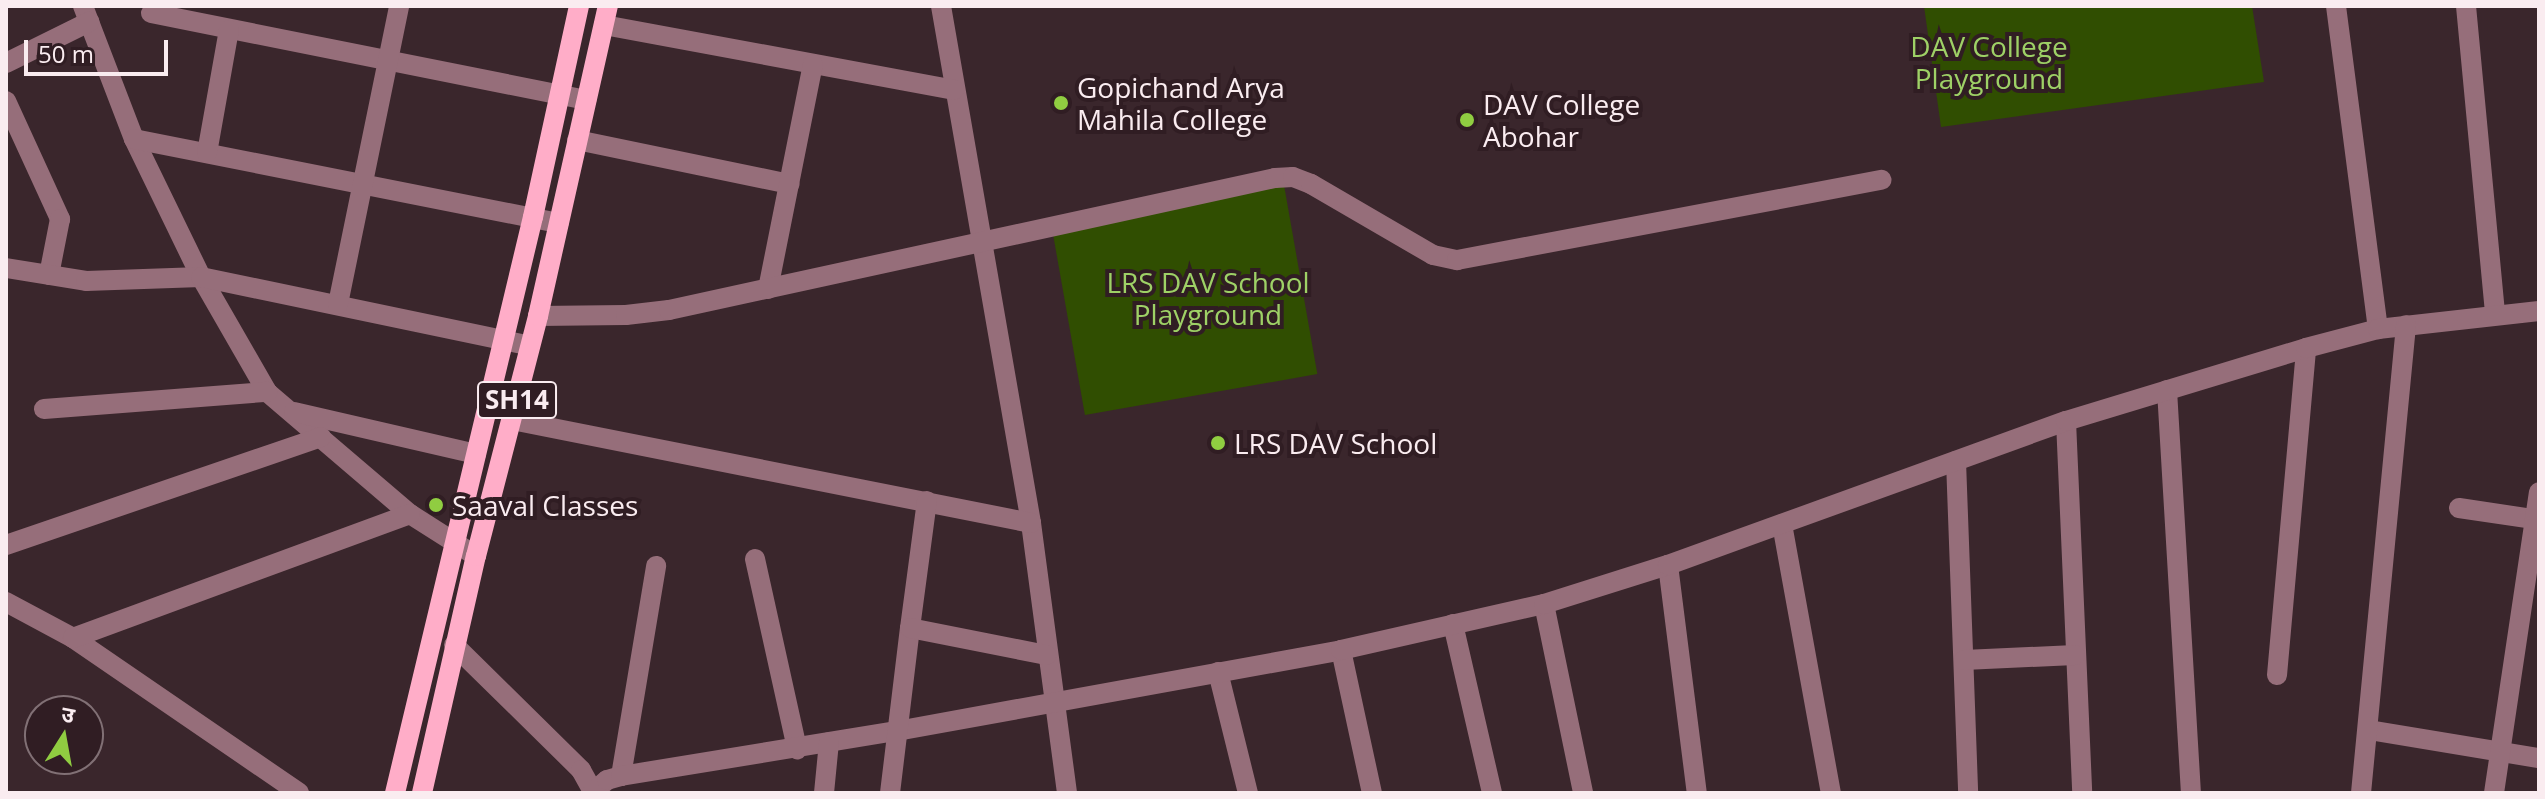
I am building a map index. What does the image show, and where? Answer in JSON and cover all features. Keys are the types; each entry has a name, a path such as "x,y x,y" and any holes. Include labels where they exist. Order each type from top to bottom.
{"main road":[{"name":"SH14","path":"395,793 533,217 579,6"},
{"name":"SH14","path":"422,793 454,645 538,316 606,15"}],"street":[{"path":"338,304 399,6"},
{"path":"941,6 1031,523 1046,655 1067,793"},
{"path":"2336,6 2378,329"},
{"path":"2466,6 2495,313"},
{"path":"151,13 586,100"},
{"path":"6,63 86,14 134,139 201,277 267,392 410,514 476,556"},
{"path":"606,15 813,64 954,90"},
{"path":"207,153 229,30"},
{"path":"768,289 813,64"},
{"path":"6,101 60,219 49,275"},
{"path":"134,139 559,223"},
{"path":"577,140 790,184"},
{"path":"538,316 626,315 768,289 1275,178 1293,177 1311,184 1433,255 1457,260 1882,180"},
{"path":"6,268 86,281 201,277 530,346"},
{"path":"454,645 581,770 593,792 607,780 621,776 797,749 1341,650 1544,604 1668,565 2066,421 2306,348 2378,329 2495,313 2539,311"},
{"path":"2361,793 2406,325"},
{"path":"2277,675 2306,348"},
{"path":"2167,390 2191,793"},
{"path":"44,409 267,392"},
{"path":"290,411 476,454"},
{"path":"512,420 1031,523"},
{"path":"2066,421 2082,793"},
{"path":"6,545 321,437"},
{"path":"1956,461 1968,793"},
{"path":"2494,793 2539,492"},
{"path":"890,793 927,501"},
{"path":"2459,508 2537,520"},
{"path":"73,638 410,514"},
{"path":"1782,524 1831,793"},
{"path":"755,559 797,749"},
{"path":"1668,565 1697,793"},
{"path":"621,776 656,566"},
{"path":"6,602 73,638 299,793"},
{"path":"1544,604 1583,793"},
{"path":"1453,624 1492,793"},
{"path":"910,628 1046,655"},
{"path":"1341,650 1372,793"},
{"path":"1964,660 2075,655"},
{"path":"1218,672 1248,793"},
{"path":"2369,730 2539,758"},
{"path":"824,793 829,742"}],"green space":[{"name":"DAV College Playground","path":"1924,6 2252,6 2264,82 1941,127"},
{"name":"LRS DAV School Playground","path":"1284,185 1317,374 1085,415 1052,226"}],"place":[{"name":"Gopichand Arya Mahila College","path":"1061,103"},
{"name":"DAV College Abohar","path":"1467,120"},
{"name":"LRS DAV School","path":"1218,443"},
{"name":"Saaval Classes","path":"436,505"}]}
